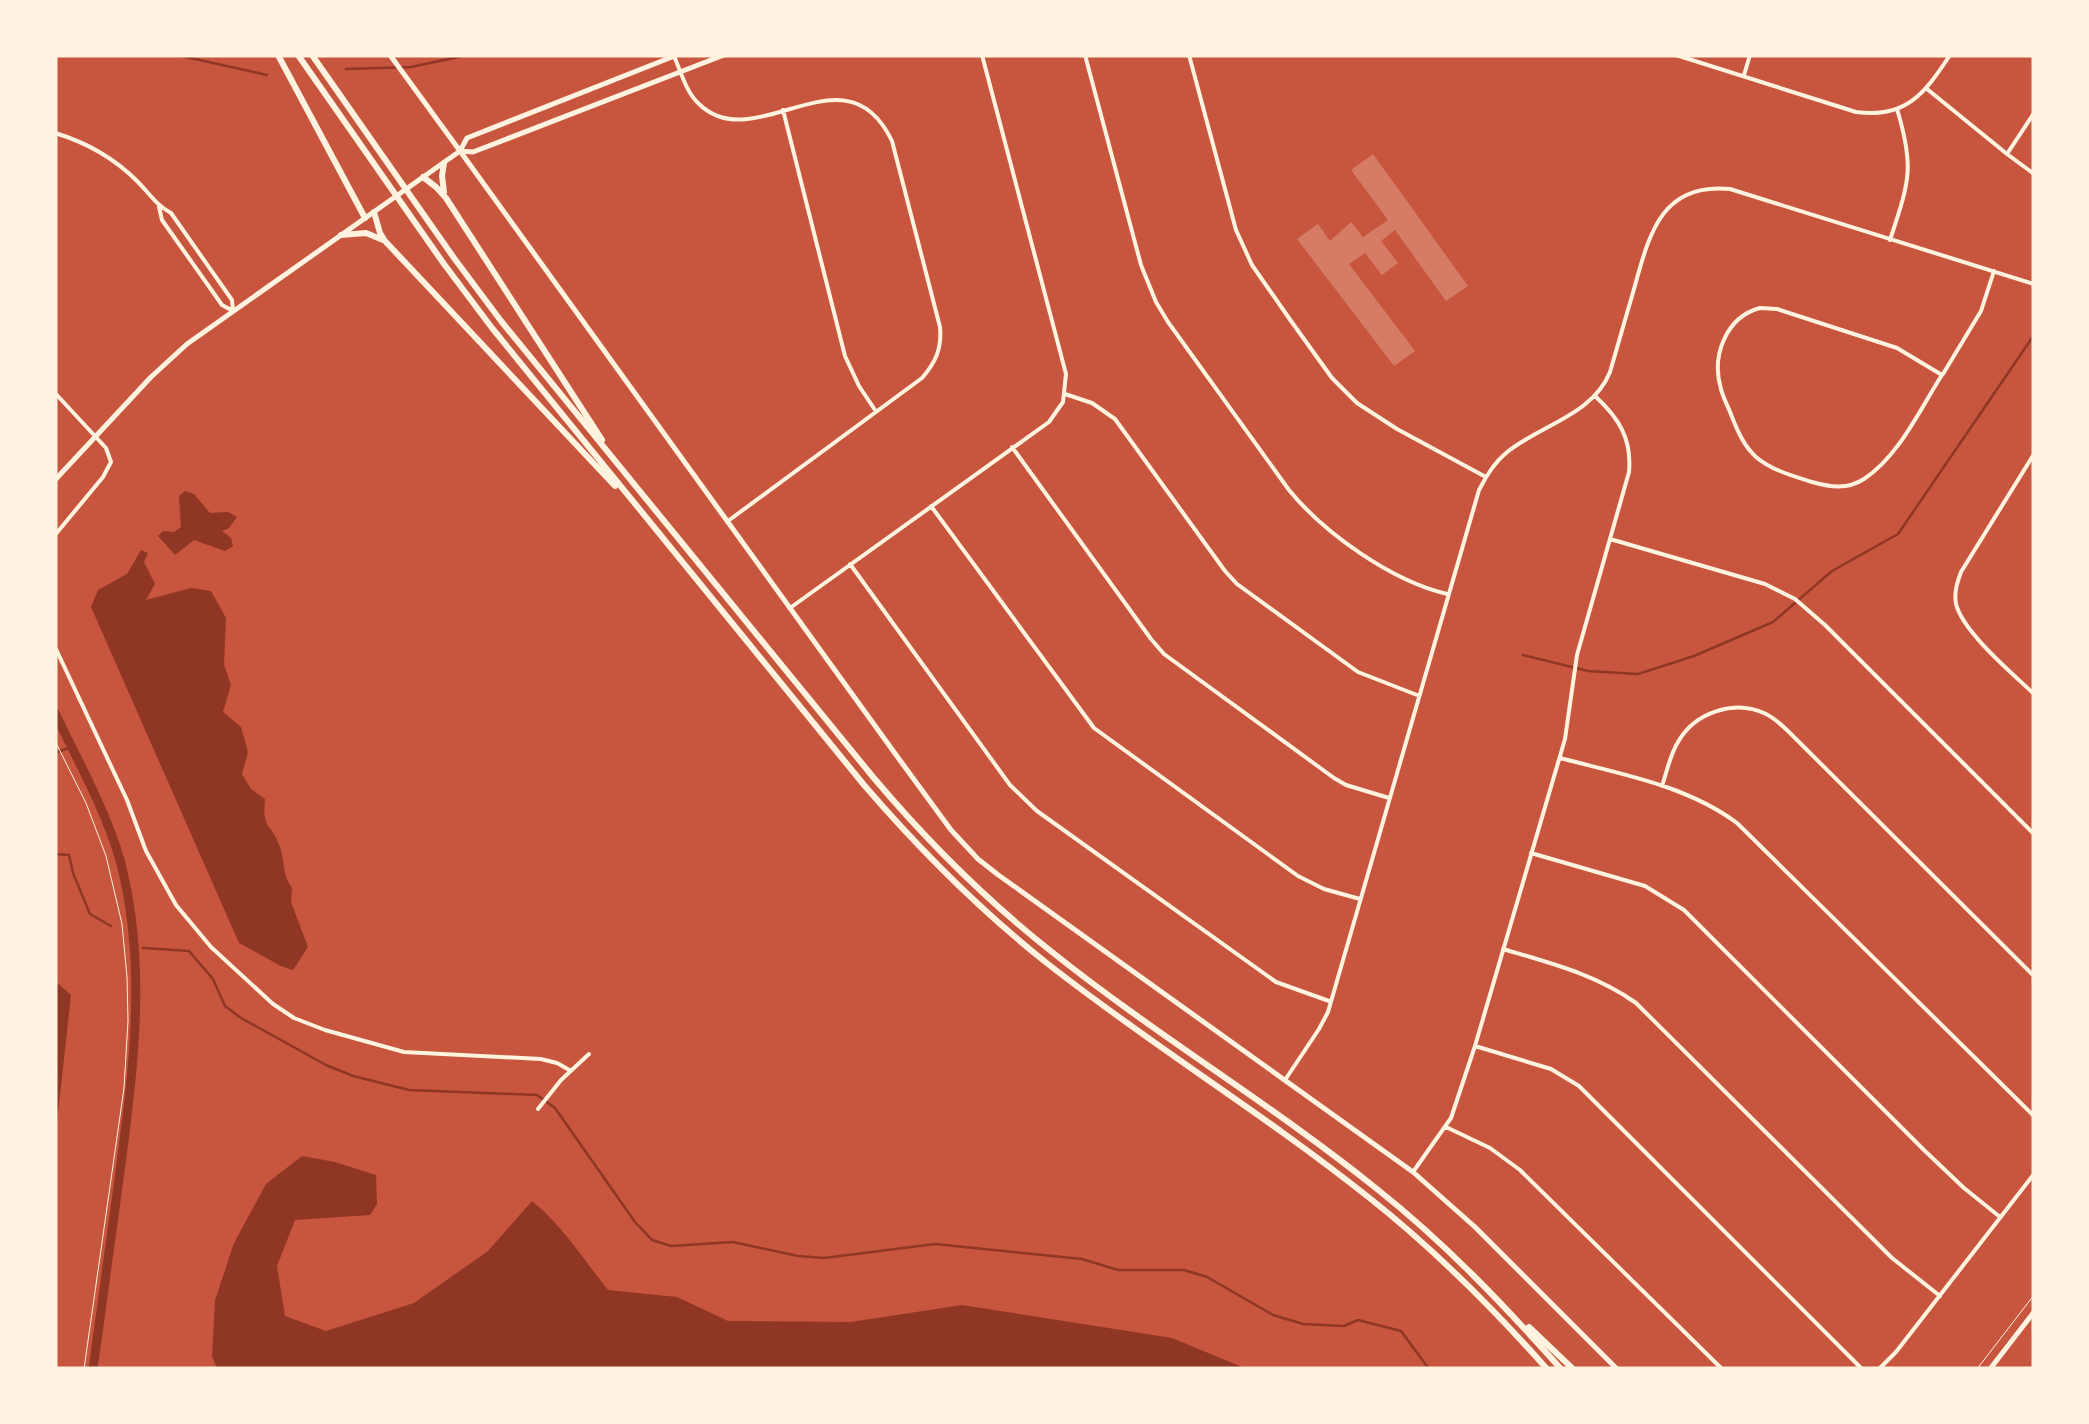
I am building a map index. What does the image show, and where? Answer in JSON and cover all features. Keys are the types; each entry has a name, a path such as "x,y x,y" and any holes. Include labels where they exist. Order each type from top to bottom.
{"highway":[{"path":"278,55 365,218"},
{"path":"298,55 500,339 907,834 1022,944 1368,1197 1441,1260 1544,1369"},
{"path":"312,55 501,321 915,826 959,870 1079,974 1376,1188 1573,1369"},
{"path":"444,163 442,183 446,198"},
{"path":"423,177 446,198 622,470"},
{"path":"374,212 385,241 654,528"},
{"path":"341,235 358,232 385,241"},
{"path":"1495,1296 1561,1369"}],"street":[{"path":"390,55 940,816 978,859 1413,1172 1475,1226 1618,1369"},
{"path":"460,151 472,152 724,55"},
{"path":"790,608 1051,420 1065,394 1066,374 982,55"},
{"path":"1085,55 1141,266 1168,322 1308,512 1386,570 1448,595"},
{"path":"1189,55 1236,230 1252,264 1290,322 1332,378 1358,403 1397,429 1486,476"},
{"path":"1676,55 1856,112 1876,114 1914,100 1927,89 1950,55"},
{"path":"1744,76 1750,55"},
{"path":"55,480 175,354 444,163 471,136 676,56 694,98 720,118 746,120 822,100 845,100 874,114 892,141 940,327 936,359 922,378 728,521"},
{"path":"1927,89 2034,174"},
{"path":"1890,240 1907,187 1909,167 1906,137 1897,109"},
{"path":"782,110 846,356 876,412"},
{"path":"2006,154 2034,113"},
{"path":"55,133 79,141 115,163 171,214 232,300 233,311"},
{"path":"1285,1080 1324,1021 1331,1001 1479,490 1505,454 1595,396 1610,372 1648,236 1667,208 1686,195 1708,188 1730,189 2034,284"},
{"path":"159,207 162,220 222,305 233,311"},
{"path":"1942,374 1897,348 1768,308 1744,314 1731,325 1722,344 1718,373 1720,388 1740,434 1755,456 1767,465 1830,486 1860,482 1882,464 1904,434 1942,374 1980,311 1994,272"},
{"path":"55,393 110,454 110,467 55,535"},
{"path":"1065,394 1092,402 1114,419 1225,571 1250,596 1358,672 1419,696"},
{"path":"1413,1172 1446,1127 1476,1046 1560,758 1577,655 1629,472 1630,448 1622,426 1595,396"},
{"path":"1012,448 1164,654 1334,778 1389,798"},
{"path":"2034,454 1960,572 1955,592 1958,608 1969,628 2034,694"},
{"path":"931,506 1094,728 1298,876 1360,900"},
{"path":"1610,539 1765,584 1794,599 1825,625 2034,834"},
{"path":"850,564 1010,785 1036,812 1276,982 1331,1001"},
{"path":"55,647 146,851 176,905 211,947 273,1004 294,1018 327,1031 404,1052 542,1059 570,1071"},
{"path":"1662,786 1676,744 1697,720 1716,711 1737,708 1771,717 2034,976"},
{"path":"1560,758 1708,803 1751,834 2034,1116"},
{"path":"1532,853 1645,886 1684,910 1925,1151 2000,1217"},
{"path":"1503,949 1578,971 1636,1003 1892,1258 1940,1296"},
{"path":"1476,1046 1551,1069 1579,1086 1862,1369"},
{"path":"538,1109 590,1054"},
{"path":"1446,1127 1490,1148 1520,1170 1722,1369"},
{"path":"1879,1369 2034,1174"},
{"path":"1990,1369 2034,1312"}],"path":[{"path":"55,741 86,803 106,856 122,924 127,977 124,1088 84,1369"},
{"path":"1976,1369 2034,1295"}],"shaded area":[{"path":"185,491 194,494 210,513 228,512 237,517 222,531 231,538 233,546 225,551 194,540 175,555 158,536 181,527 179,496"},
{"path":"141,550 148,553 144,562 155,584 146,600 191,588 211,591 226,618 224,665 231,685 223,712 241,727 248,752 242,774 251,789 265,799 266,822 277,839 292,888 291,902 308,947 293,970 239,943 91,607 98,590 127,574"},
{"path":"55,981 71,995 55,1141"},
{"path":"302,1156 376,1175 377,1204 370,1215 295,1220 277,1266 285,1316 326,1331 414,1303 488,1251 532,1201 563,1232 608,1290 677,1297 728,1321 851,1322 962,1305 1172,1338 1247,1369 217,1369 212,1356 215,1300 234,1243 266,1184"}],"building":[{"path":"1373,154 1468,286 1446,301 1395,230 1381,241 1398,263 1382,275 1365,253 1349,264 1415,351 1394,366 1297,239 1318,224 1330,241 1351,222 1363,237 1388,220 1351,170"}],"waterway":[{"path":"177,55 267,75"},
{"path":"346,69 411,67 468,55"},
{"path":"1523,655 1588,671 1638,674 1694,656 1773,622 1832,571 1898,534 2034,335"},
{"path":"55,713 114,842 134,939 133,1059 93,1369"},
{"path":"55,753 71,747"},
{"path":"55,854 69,855 90,914 111,926"},
{"path":"143,948 189,951 213,979 225,1006 326,1065 353,1076 409,1090 537,1095 555,1108 635,1222 652,1240 671,1246 733,1242 824,1258 935,1244 1082,1259 1118,1270 1184,1270 1207,1277 1273,1315 1303,1324 1344,1326 1358,1320 1401,1331 1429,1369"}]}
